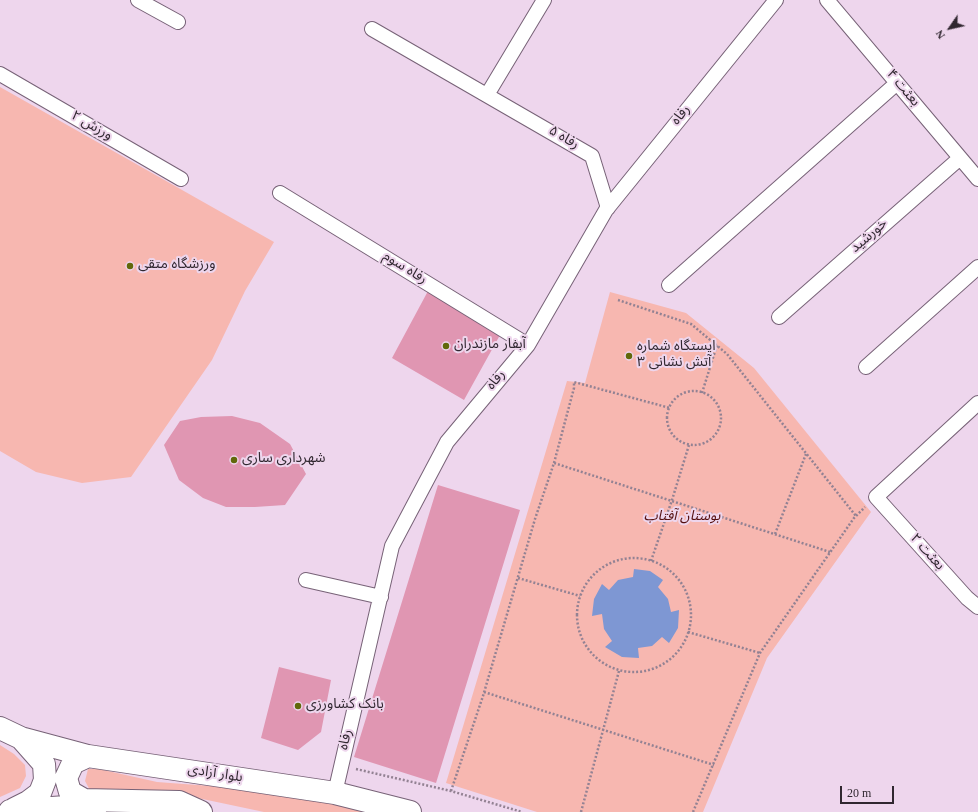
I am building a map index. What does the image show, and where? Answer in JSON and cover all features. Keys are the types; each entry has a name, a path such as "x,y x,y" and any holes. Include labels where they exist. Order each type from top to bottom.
{"main road":[{"path":"0,728 21,738 44,764 45,780 40,793 28,802 8,812"},
{"name":"بلوار آزادی","path":"21,738 88,756 335,793 410,812"},
{"path":"88,756 74,763 66,778 70,792 84,800 179,802 201,812"},
{"path":"8,812 80,806 143,812"}],"street":[{"path":"138,0 178,22"},
{"path":"487,96 544,0"},
{"name":"رفاه","path":"335,793 392,546 447,442 528,345 608,208 776,0"},
{"name":"بعثت ۴","path":"827,0 978,179"},
{"name":"رفاه ۵","path":"372,29 592,156 608,208"},
{"name":"ورزش ۲","path":"0,74 181,179"},
{"path":"669,285 897,83"},
{"name":"خورشید","path":"779,317 960,158"},
{"name":"رفاه سوم","path":"280,193 528,345"},
{"path":"866,367 978,267"},
{"path":"876,497 978,403"},
{"name":"بعثت ۲","path":"876,497 967,598 978,608"},
{"path":"306,580 381,597"}],"path":[{"path":"618,300 691,324 727,354 856,516"},
{"path":"702,393 717,345"},
{"path":"451,791 484,692 535,519 554,463 574,388 574,382 670,408"},
{"path":"695,391 702,393 710,396 716,403 720,412 721,421 719,430 709,441 701,445 689,445 676,438 670,430 668,421 670,408 675,400 681,395 695,391"},
{"path":"651,561 689,445"},
{"path":"775,534 806,453"},
{"path":"554,463 830,552"},
{"path":"693,812 760,653 856,516 876,497"},
{"path":"630,558 644,558 651,561 663,565 675,575 687,591 691,605 691,625 682,648 669,662 651,671 634,673 614,670 596,659 583,643 576,620 580,596 584,587 596,571 611,562 630,558"},
{"path":"518,578 580,596"},
{"path":"688,632 760,653"},
{"path":"581,812 619,671"},
{"path":"484,692 714,765"},
{"path":"342,766 451,791 522,812"}],"green space":[{"name":"ورزشگاه متقی","path":"0,87 274,242 245,291 212,360 131,477 82,483 36,472 0,451"},
{"name":"بوستان آفتاب","path":"610,292 686,313 754,368 871,512 767,658 703,812 537,812 446,783 567,381 585,383"},
{"path":"0,745 14,754 25,765 26,776 20,788 0,797"},
{"path":"88,769 99,769 157,782 251,789 390,812 264,812 193,797 92,794 85,781"}],"water":[{"path":"634,569 650,571 663,580 658,587 668,599 671,612 679,610 678,628 669,643 662,637 652,646 638,648 639,658 622,657 605,647 612,641 604,629 602,614 592,616 594,599 602,584 609,590 618,580 633,577"}],"building":[{"name":"آبفار مازندران","path":"428,291 500,335 464,400 392,358"},
{"name":"شهرداری ساری","path":"232,416 260,423 290,444 306,474 285,505 226,507 203,498 179,480 164,445 180,421 201,417"},
{"path":"438,485 520,510 436,783 354,757"},
{"name":"بانک کشاورزی","path":"279,667 331,680 321,732 298,750 261,738"}],"place":[{"name":"ورزشگاه متقی","path":"130,266"},
{"name":"آبفار مازندران","path":"446,346"},
{"name":"ایستگاه شماره ۳ آتش نشانی","path":"629,356"},
{"name":"شهرداری ساری","path":"234,460"},
{"name":"بانک کشاورزی","path":"298,706"}]}
